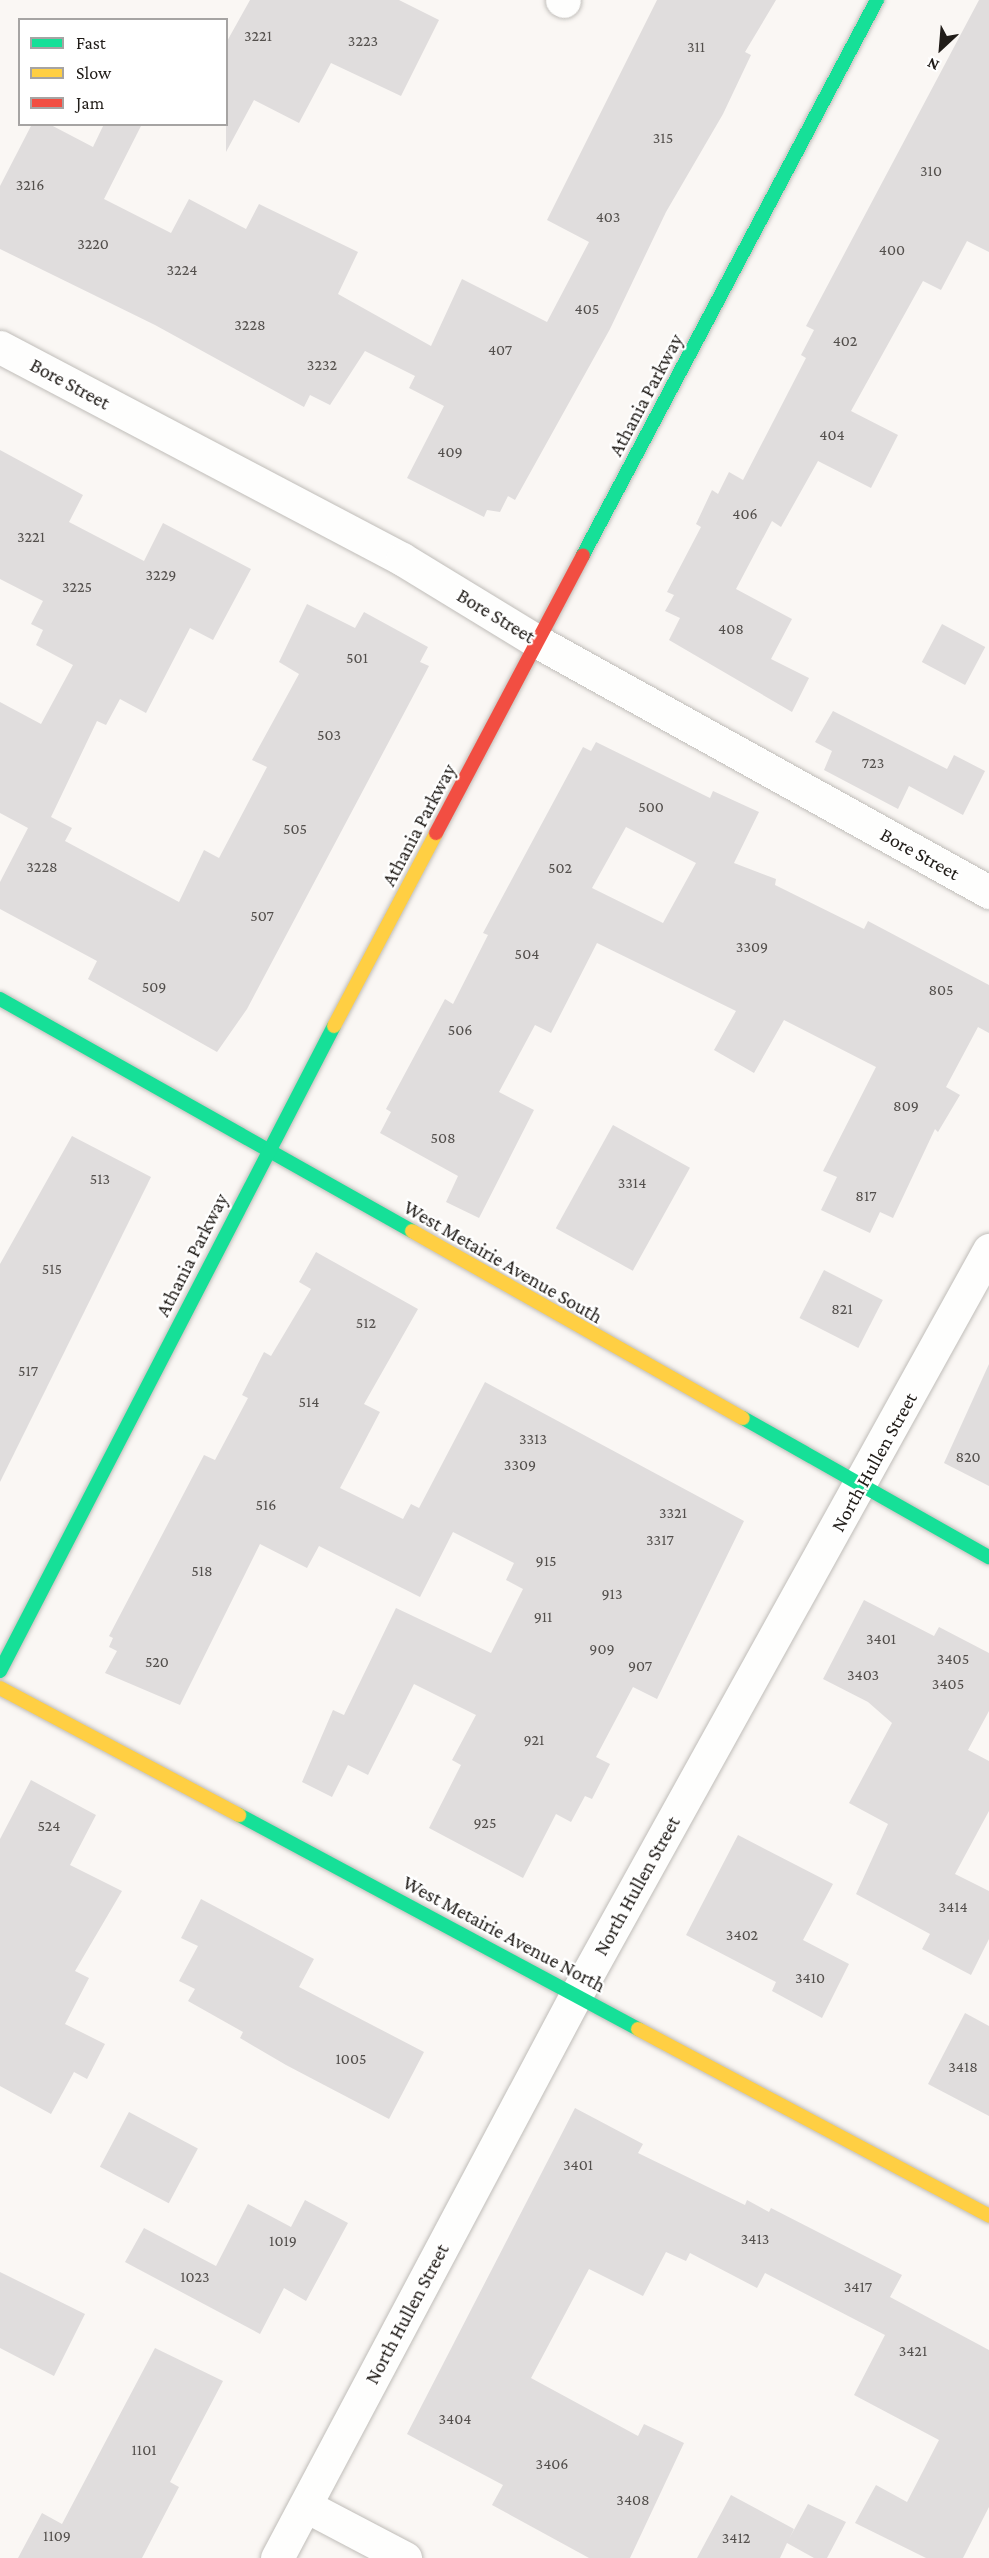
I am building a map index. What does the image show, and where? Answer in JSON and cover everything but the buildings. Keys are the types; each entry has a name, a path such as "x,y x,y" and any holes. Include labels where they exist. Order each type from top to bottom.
{"main road":[{"name":"Athania Parkway","path":"0,1671 268,1151 877,0"},
{"name":"West Metairie Avenue South","path":"0,999 861,1488 989,1557"},
{"name":"West Metairie Avenue North","path":"0,1688 989,2216"}],"street":[{"name":"Bore Street","path":"0,347 402,559 538,642 989,892"},
{"name":"North Hullen Street","path":"278,2558 576,1995 861,1488 989,1250"},
{"path":"306,2506 405,2558"}],"traffic: fast":[{"path":"583,555 877,0"},
{"path":"0,999 412,1231"},
{"path":"0,1671 334,1026"},
{"path":"743,1418 989,1557"},
{"path":"239,1815 638,2029"}],"traffic: slow":[{"path":"334,1026 436,833"},
{"path":"412,1231 743,1418"},
{"path":"0,1688 239,1815"},
{"path":"638,2029 989,2216"}],"traffic: jam":[{"path":"436,833 583,555"}]}
